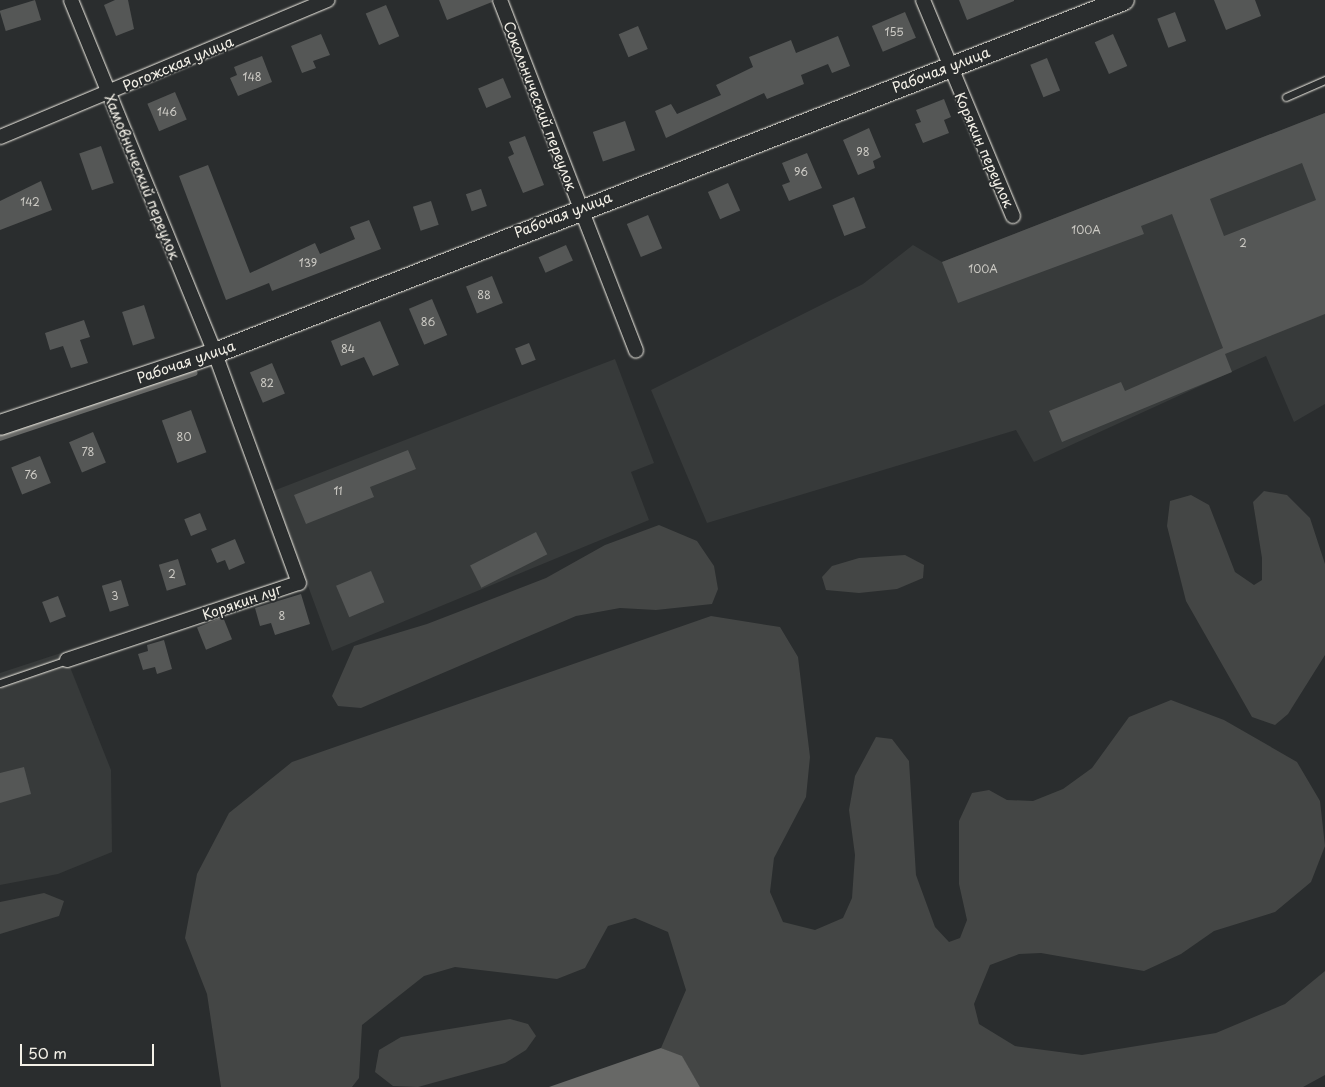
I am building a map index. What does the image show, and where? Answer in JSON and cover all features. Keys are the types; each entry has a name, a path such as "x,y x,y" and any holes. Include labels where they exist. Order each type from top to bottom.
{"main road":[{"name":"Рабочая улица","path":"0,426 215,353 579,209 1124,0"}],"street":[{"name":"Хамовнический переулок","path":"71,0 215,353"},
{"name":"Рогожская улица","path":"0,137 108,94 327,0"},
{"name":"Сокольнический переулок","path":"500,0 579,209 636,351"},
{"name":"Корякин переулок","path":"923,0 948,68 1013,216"},
{"name":"Корякин луг","path":"67,660 299,583 215,353"}],"lane":[{"path":"1286,97 1325,80"},
{"path":"0,683 67,660"}],"shaded area":[{"path":"1325,113 1325,404 1294,422 1266,356 1034,462 1016,430 707,523 651,390 863,284 913,245 942,262"},
{"path":"615,359 654,463 631,472 649,520 332,651 273,491"},
{"path":"1264,491 1287,495 1310,518 1325,564 1325,655 1288,714 1275,725 1252,717 1186,601 1167,526 1170,501 1191,495 1209,505 1235,572 1254,585 1262,580 1262,558 1253,502"},
{"path":"659,525 697,541 714,566 718,589 712,604 656,610 620,608 576,616 361,708 338,706 332,696 354,646 427,624 546,578 605,545"},
{"path":"905,555 924,565 923,578 897,589 859,593 826,590 822,577 832,566 859,558"},
{"path":"711,616 780,627 798,657 810,757 806,797 774,858 770,892 783,922 815,930 843,918 852,898 855,855 849,810 855,776 876,737 892,739 909,761 916,875 935,927 949,942 960,938 967,920 959,884 959,821 972,793 989,790 1007,800 1033,801 1063,789 1092,768 1129,717 1171,700 1224,720 1297,762 1320,801 1325,846 1311,882 1275,912 1214,931 1181,954 1144,971 1041,953 1019,954 990,965 974,1004 979,1024 1015,1046 1082,1055 1216,1033 1285,1004 1325,971 1325,1075 1303,1087 700,1087 682,1057 661,1048 686,990 668,932 635,918 608,926 585,968 557,979 455,967 424,976 362,1025 359,1078 352,1087 221,1087 207,994 185,938 197,874 229,813 292,762"},
{"path":"64,652 111,770 112,852 58,874 0,885 0,673"},
{"path":"44,893 64,901 59,916 0,934 0,902"},
{"path":"510,1019 528,1024 536,1036 526,1050 505,1063 418,1087 393,1086 375,1072 379,1050 401,1037"},
{"path":"661,1048 682,1056 700,1087 549,1087"}],"building":[{"path":"35,0 41,20 6,31 0,11"},
{"path":"115,0 128,0 134,29 116,36 104,5"},
{"path":"439,0 491,0 492,2 447,20"},
{"path":"959,0 1014,0 1014,1 967,20"},
{"path":"1214,0 1255,0 1261,16 1226,30"},
{"path":"386,5 399,36 379,45 366,14"},
{"path":"905,12 916,38 883,52 872,26"},
{"path":"1175,12 1186,41 1168,48 1157,19"},
{"path":"638,26 648,49 628,57 619,34"},
{"path":"321,34 330,55 313,61 316,68 302,73 291,46"},
{"path":"1113,34 1127,66 1109,74 1095,42"},
{"path":"838,36 850,66 832,73 828,64 801,75 804,84 767,99 764,93 666,138 655,111 671,104 677,114 721,95 716,85 753,67 749,57 791,40 796,53"},
{"path":"262,56 272,82 238,96 230,78 237,75 234,67"},
{"path":"1047,58 1060,90 1043,97 1030,65"},
{"path":"503,78 511,97 486,108 478,89"},
{"path":"175,92 187,120 159,131 147,104"},
{"path":"944,99 951,117 944,120 949,133 923,143 915,124 921,122 916,110"},
{"path":"1325,113 1325,314 1225,354 1232,372 1062,442 1049,411 1121,382 1125,391 1223,348 1172,214 1141,226 1144,234 958,303 942,262","holes":["1302,163 1316,200 1224,236 1210,199"]},
{"path":"625,121 635,150 603,161 593,132"},
{"path":"869,128 881,157 873,161 875,168 858,175 843,140"},
{"path":"525,136 544,185 523,193 508,157 514,154 509,142"},
{"path":"101,146 114,183 92,190 79,153"},
{"path":"807,153 822,188 789,201 782,185 790,182 782,163"},
{"path":"208,165 250,273 315,243 320,254 355,239 350,227 369,220 381,249 272,291 269,283 226,300 179,176"},
{"path":"41,181 52,210 0,230 0,201"},
{"path":"728,183 740,210 720,219 708,192"},
{"path":"481,189 487,206 472,211 466,194"},
{"path":"854,197 866,228 844,236 833,205"},
{"path":"431,201 439,225 421,231 413,207"},
{"path":"648,215 662,248 641,257 627,224"},
{"path":"566,245 573,261 546,273 539,257"},
{"path":"492,276 503,303 477,313 466,286"},
{"path":"432,299 447,335 424,345 409,309"},
{"path":"144,305 155,338 133,345 122,312"},
{"path":"84,320 90,337 80,340 88,363 71,368 63,346 50,350 45,333"},
{"path":"380,321 399,365 373,376 364,357 341,366 331,341"},
{"path":"529,343 536,360 522,365 515,349"},
{"path":"272,363 285,393 263,403 250,372"},
{"path":"191,410 206,452 177,463 162,421"},
{"path":"93,432 106,462 82,473 69,442"},
{"path":"408,450 416,469 370,487 374,497 306,524 294,495"},
{"path":"40,456 51,483 22,495 11,468"},
{"path":"200,513 207,530 191,536 184,519"},
{"path":"536,532 547,554 481,588 470,566"},
{"path":"235,539 245,563 229,570 225,560 217,563 211,549"},
{"path":"178,559 186,585 167,591 159,565"},
{"path":"371,571 384,602 349,617 336,586"},
{"path":"121,580 129,606 110,612 102,586"},
{"path":"301,594 310,624 275,635 271,623 260,626 255,608"},
{"path":"58,596 66,617 50,623 42,602"},
{"path":"223,617 232,639 206,650 197,627"},
{"path":"164,640 172,669 157,674 155,667 143,670 138,654 148,651 147,645"},
{"path":"24,767 31,794 0,803 0,773"}],"waterway":[{"path":"0,438 194,373"}]}
